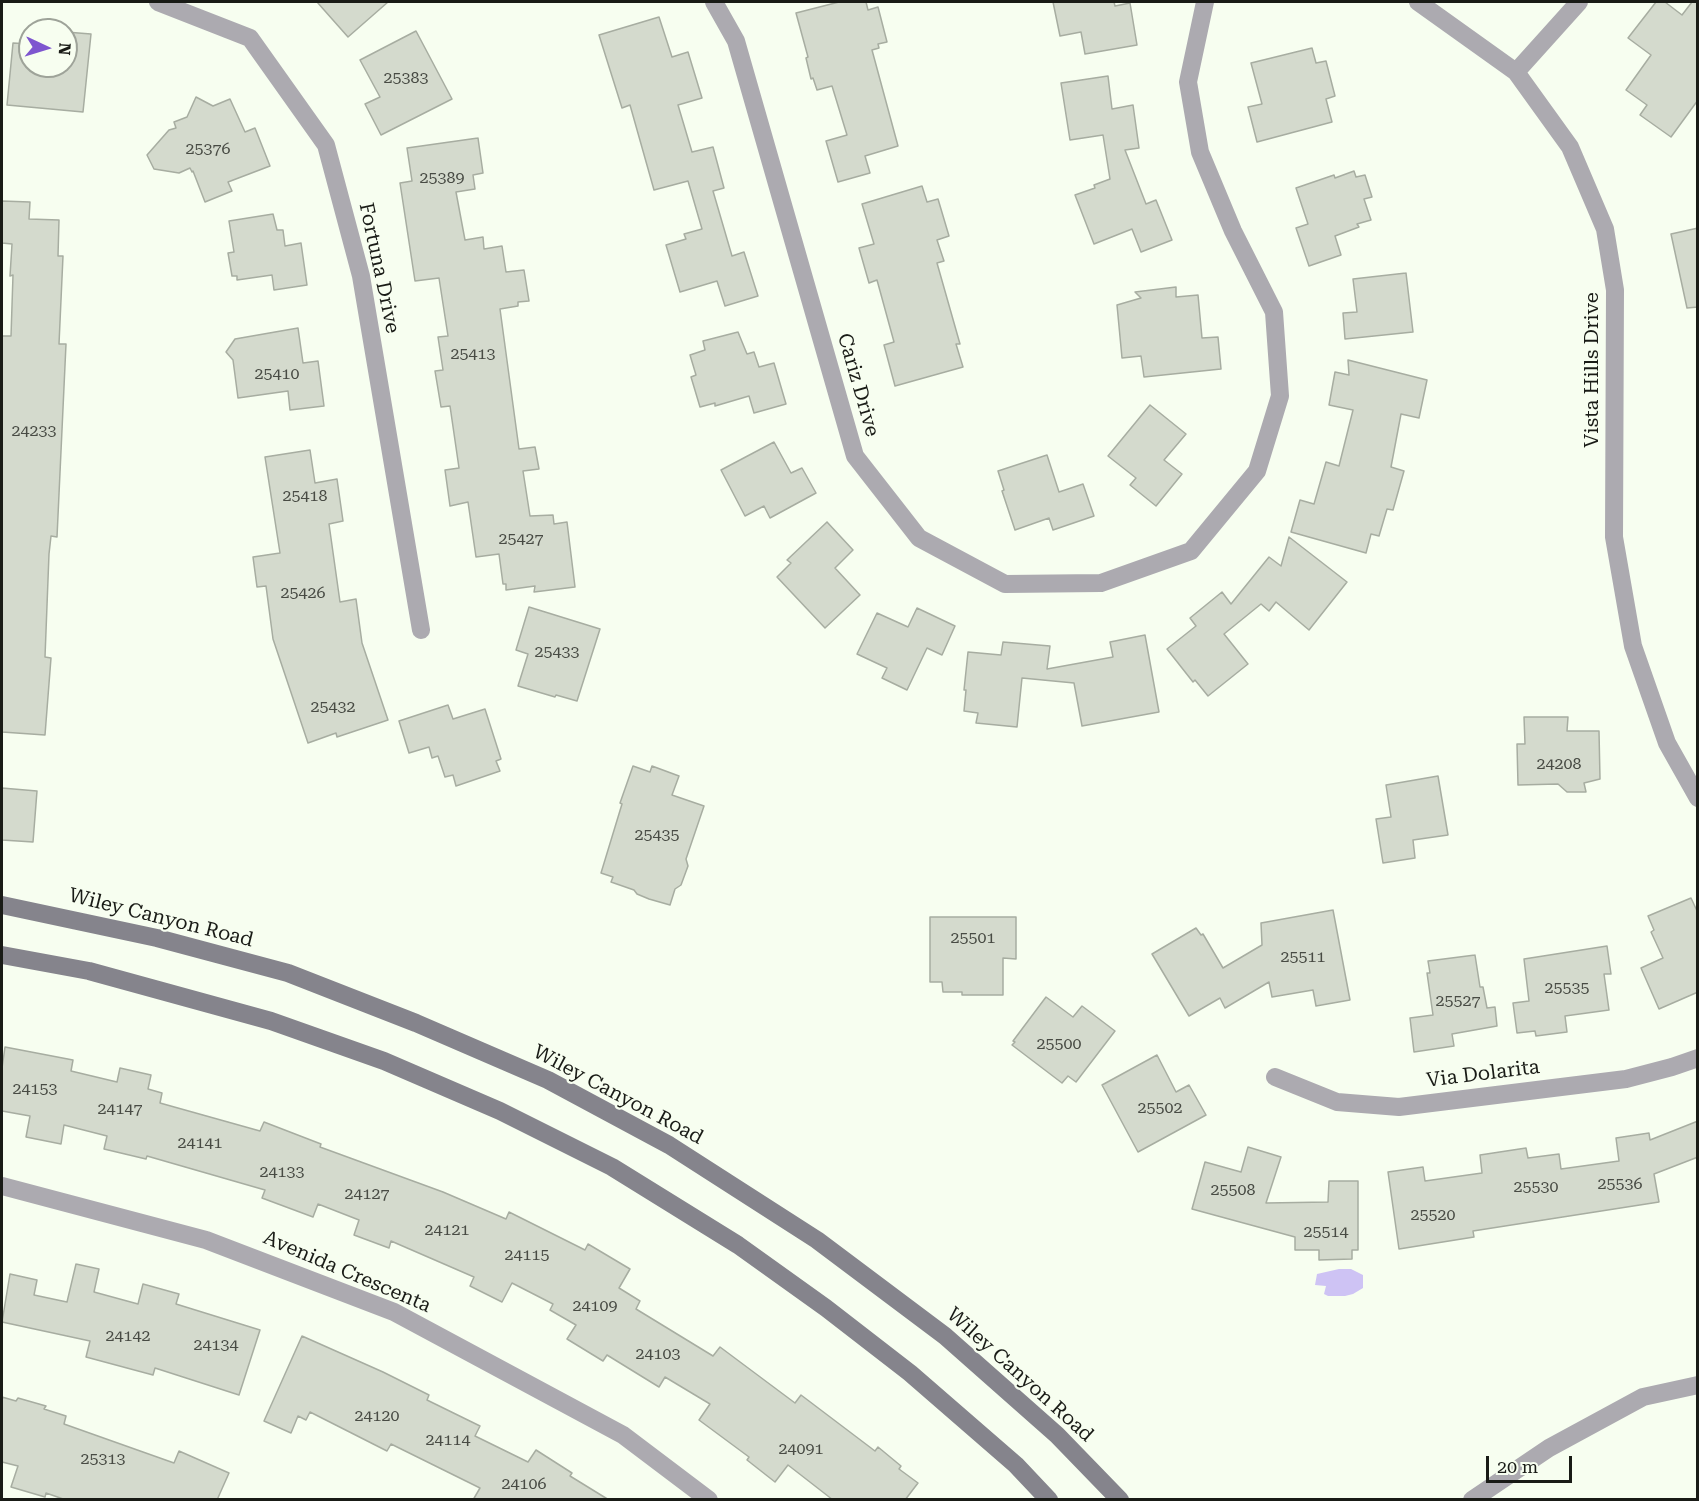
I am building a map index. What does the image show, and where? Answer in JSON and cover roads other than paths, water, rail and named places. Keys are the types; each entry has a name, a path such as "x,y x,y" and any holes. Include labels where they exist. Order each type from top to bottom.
{"main road":[{"name":"Wiley Canyon Road","path":"2,905 158,938 288,973 416,1023 549,1080 669,1145 817,1239 945,1336 1057,1435 1120,1500"},
{"path":"2,955 89,971 271,1021 384,1061 490,1106 612,1167 738,1245 826,1308 919,1381 1016,1465 1049,1500"}],"street":[{"name":"Fortuna Drive","path":"158,2 249,38 326,145 361,276 421,630"},
{"name":"Cariz Drive","path":"714,2 736,41 855,456 919,538 1005,584 1101,584 1191,551 1257,471 1280,396 1275,312 1233,231 1200,152 1188,82 1205,2"},
{"name":"Vista Hills Drive","path":"1418,2 1516,72 1570,147 1605,229 1615,290 1614,537 1633,645 1667,743 1698,798"},
{"path":"1516,72 1579,2"},
{"name":"Via Dolarita","path":"1275,1077 1336,1102 1399,1107 1626,1079 1698,1058"},
{"name":"Avenida Crescenta","path":"2,1186 206,1239 394,1312 623,1435 709,1500"},
{"path":"1476,1498 1549,1448 1643,1397 1698,1385"}]}
